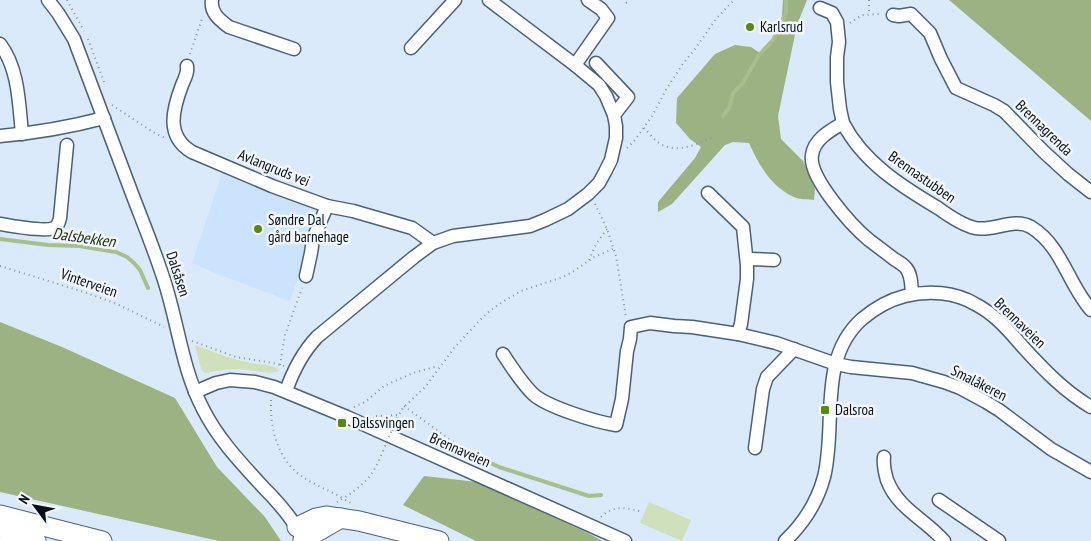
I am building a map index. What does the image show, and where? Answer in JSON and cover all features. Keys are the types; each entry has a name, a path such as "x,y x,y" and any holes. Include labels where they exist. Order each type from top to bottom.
{"highway":[{"path":"0,515 102,541"},
{"path":"301,536 320,516 326,516 359,521 439,541"},
{"path":"0,532 29,540"}],"street":[{"name":"Dalsåsen","path":"48,0 74,39 147,231 164,280 186,368 195,392 207,416 225,443 286,512 301,536"},
{"path":"411,48 455,0"},
{"path":"286,392 301,357 317,337 433,243 453,236 530,226 545,220 568,209 588,194 599,183 605,172 611,160 616,138 614,115 606,96 598,85 575,65 489,0"},
{"path":"575,65 608,18 601,9 588,0"},
{"path":"212,3 217,17 230,27 294,49"},
{"path":"820,8 826,10 837,22 839,42 837,82 843,122 821,138 815,146 812,154 815,172 821,184 857,229 905,267 910,277 912,294"},
{"name":"Brennagrenda","path":"893,15 912,14 930,33 956,88 994,104 1004,111 1044,152 1091,192"},
{"path":"0,44 14,74 22,134"},
{"path":"181,144 176,135 173,118 187,72 188,60"},
{"path":"596,63 628,97 614,115"},
{"path":"0,136 58,128 104,118"},
{"name":"Brennastubben","path":"843,122 850,135 880,170 956,220 974,228 987,229 1016,224 1025,224 1032,228 1058,254 1079,294 1091,310"},
{"name":"Avlangruds vei","path":"181,144 192,152 272,186 326,206 353,211 412,228 433,243"},
{"path":"0,224 37,229 49,229 58,224 67,145"},
{"path":"708,193 743,227 747,279 742,324 738,334"},
{"path":"306,276 313,239 326,206"},
{"path":"749,259 774,260"},
{"name":"Brennaveien","path":"790,539 809,514 818,496 824,477 828,454 830,408 839,352 858,323 886,303 912,294 925,293 945,294 969,300 1004,326 1058,384 1074,397 1091,407"},
{"path":"503,354 518,377 534,395 572,413 616,426 622,398 631,327 650,323 738,334 760,338 836,364"},
{"path":"755,448 763,389 767,377 794,349"},
{"name":"Smalåkeren","path":"836,364 912,372 960,388 999,410 1051,449 1091,472"},
{"name":"Brennaveien","path":"195,392 216,383 230,380 274,386 625,541"},
{"path":"884,457 883,463 886,476 896,497 905,508 944,541"},
{"path":"939,500 999,541"}],"path":[{"path":"626,3 630,0"},
{"path":"611,160 620,156 635,140 652,116 682,65 716,19 734,0"},
{"path":"869,0 869,14"},
{"path":"188,60 205,8 212,3"},
{"path":"837,28 862,15 893,15"},
{"path":"112,105 153,132 181,144"},
{"path":"644,128 659,143 678,148 712,138"},
{"path":"588,194 607,229 614,249 626,315 631,327"},
{"path":"588,260 596,244 607,229"},
{"path":"271,400 274,435 279,450 286,461 301,476 344,499 369,477 375,468 404,406 426,386 469,331 501,302 521,291 568,274 588,260 614,249"},
{"name":"Vinterveien","path":"0,266 94,295 169,329"},
{"path":"280,365 285,335 306,276"},
{"path":"192,341 236,357 286,367"},
{"path":"347,417 355,406 365,402 384,386 413,373 440,366"},
{"path":"404,406 460,447 464,456 460,468"},
{"path":"376,416 398,416"},
{"path":"599,521 604,514 618,508 643,512"}],"shaded area":[{"name":"Søndre Dal gård barnehage","path":"222,173 315,206 319,214 304,246 307,253 290,301 192,263"}],"green space":[{"path":"783,0 807,0 797,25 778,116 781,139 803,161 815,189 814,200 799,199 786,193 772,181 749,143 733,142 725,145 672,204 658,212 658,202 695,158 701,147 690,139 676,123 677,98 715,54 735,45 751,47 760,53 781,29"},
{"path":"949,0 1091,0 1091,121"},
{"path":"0,322 62,347 175,398 217,467 265,517 281,541 219,541 0,492"},
{"path":"195,345 241,361 272,366 279,371 270,373 230,369 205,373 201,369"},
{"path":"424,476 477,482 602,541 476,541 403,505"},
{"path":"649,502 691,520 682,541 640,523"}],"waterway":[{"name":"Dalsbekken","path":"723,116 729,108 733,93 742,84 759,55 773,40 786,13 786,0"},
{"name":"Dalsbekken","path":"0,239 48,245 79,246 116,252 134,263 140,270 148,288"},
{"path":"480,458 499,467 589,496 601,495"}],"place":[{"name":"Karlsrud","path":"750,27"},
{"name":"Søndre Dal gård barnehage","path":"258,229"},
{"name":"Dalsroa","path":"825,410"},
{"name":"Dalssvingen","path":"342,423"}]}
